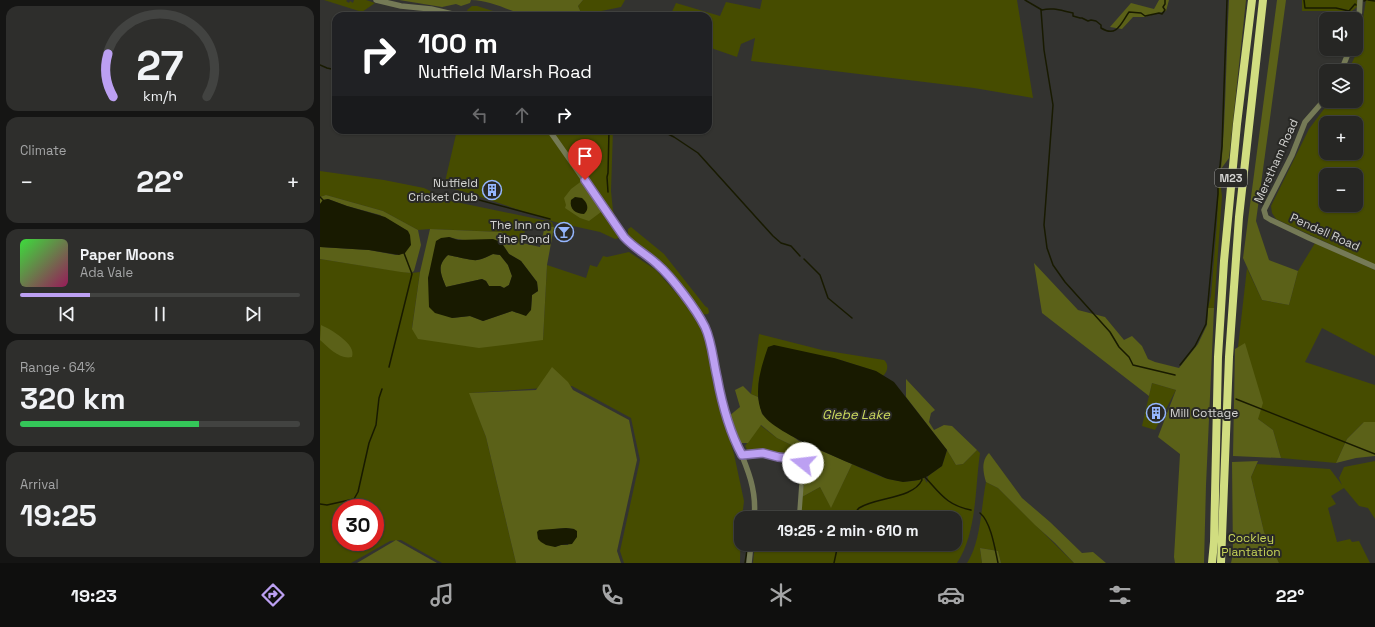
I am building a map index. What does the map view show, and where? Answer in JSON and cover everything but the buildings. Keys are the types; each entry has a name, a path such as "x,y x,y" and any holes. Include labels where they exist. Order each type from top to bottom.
{"highway":[{"name":"M23","path":"1212,563 1214,542 1218,357 1223,268 1237,124 1252,0"},
{"name":"M23","path":"1221,563 1229,358 1238,224 1263,0"}],"street":[{"path":"376,0 401,6 441,12"},
{"path":"1359,12 1360,0"},
{"name":"Merstham Road","path":"1266,216 1264,210 1292,155 1305,122 1319,106"},
{"path":"552,134 624,237 631,245 663,269 700,318 710,343 726,418 754,488 754,511"},
{"name":"Pendell Road","path":"1266,216 1271,220 1309,238 1375,266"},
{"path":"742,455 763,453 778,457 797,459 803,463 800,511"},
{"path":"749,563 750,551"}],"green space":[{"path":"324,0 347,0 346,1 349,3 350,1 353,3 354,0 366,0 375,3 362,12"},
{"path":"399,0 471,0 470,3 461,6 456,4 442,7"},
{"path":"478,0 583,0 578,6 581,12 515,12 492,3"},
{"path":"583,0 625,0 621,7 597,12 581,12 578,6"},
{"path":"762,0 1017,0 1033,98 974,88 751,61 755,38 741,44 737,57 712,48 712,14 720,16 726,2 760,9"},
{"path":"1159,0 1169,0 1166,11 1144,17 1133,17 1122,29 1110,27 1131,3 1154,9"},
{"path":"1229,0 1246,0 1229,158 1221,169 1224,127"},
{"path":"1277,0 1286,0 1256,221 1269,260 1298,271 1289,305 1262,300 1243,258"},
{"path":"1302,0 1357,0 1357,7 1351,12 1302,11"},
{"path":"1366,0 1375,0 1375,265 1276,219 1272,213 1271,206 1309,129 1325,108 1363,108 1363,64 1351,64 1355,56 1363,56 1363,19"},
{"path":"676,3 706,12 672,12"},
{"path":"472,6 477,6 493,11 468,12 467,10"},
{"path":"456,134 613,134 611,191 613,211 624,237 615,239 600,232 555,222 444,186"},
{"path":"1221,169 1222,196 1214,308 1208,308 1211,296 1217,223 1219,172"},
{"path":"320,171 384,180 424,188 451,201 552,222 554,227 527,222 522,243 501,232 430,229 418,230 383,211 326,195 320,197"},
{"path":"583,180 601,212 589,221 580,218 565,208 566,205 564,198 571,189"},
{"path":"326,195 383,211 418,230 421,245 414,271 411,273 401,272 320,259 320,247 369,250 396,255 405,253 408,231 380,215 328,199 323,200 320,204 320,197"},
{"path":"545,226 554,227 547,265 543,340 479,348 418,339 412,329 420,272 430,229 501,232 522,243 540,247","holes":["449,237 455,239 501,242 509,254 521,261 537,282 538,291 532,295 531,310 517,313 512,311 483,321 470,316 452,318 428,278"]},
{"path":"631,227 664,254 708,308 708,314 700,315 658,261 628,239 628,229"},
{"path":"1315,243 1375,270 1375,356 1322,328 1305,362 1375,385 1375,422 1363,423 1347,439 1336,463 1281,458 1273,430 1258,419 1238,347 1247,268 1262,300 1289,305 1298,271"},
{"path":"629,252 656,270 692,311 706,338 714,388 734,454 744,501 743,511 734,511 734,551 740,551 740,563 624,563 620,551 640,460 631,418 572,386 470,393 486,437 516,563 442,563 401,540 390,541 384,544 384,499 332,499 332,551 372,551 351,563 320,563 320,259 411,273 420,272 412,328 543,340 547,265 586,278 590,265 597,267 603,256 607,257"},
{"path":"493,254 500,255 508,265 512,276 509,285 504,288 500,286 489,286 486,281 482,279 446,287 441,274 441,267 444,259 448,255 478,260"},
{"path":"1034,263 1078,310 1105,317 1124,340 1132,336 1142,346 1148,359 1179,368 1198,344 1207,325 1208,308 1214,308 1204,563 1175,563 1174,557 1180,454 1158,437 1176,390 1152,383 1149,396 1042,313"},
{"path":"321,325 336,333 347,342 351,347 352,357 343,357 339,355 320,340"},
{"path":"759,334 822,350 884,360 887,364 887,370 883,376 875,371 834,358 759,377 758,397 751,394"},
{"path":"1245,343 1263,403 1258,419 1273,430 1281,458 1233,456 1235,349"},
{"path":"552,367 568,382 573,390 629,420 637,460 617,551 621,563 516,563 486,437 469,393 536,390","holes":["555,529 574,529 568,545 555,547"]},
{"path":"906,379 935,410 931,413 929,422 934,430 944,425 952,426 977,450 963,464 956,465 947,450 906,397"},
{"path":"1152,383 1176,390 1155,430 1142,426"},
{"path":"743,386 751,394 758,397 762,414 799,441 852,464 831,508 820,487 802,497 808,453 777,438 761,425 748,443 741,443 729,416 740,407 735,390"},
{"path":"1364,422 1375,422 1375,456 1356,458 1336,463 1347,439"},
{"path":"760,425 777,438 808,453 806,462 769,452 749,453 745,446"},
{"path":"947,450 956,465 963,464 977,450 980,453 972,524 964,551 957,563 753,563 754,551 962,551 962,511 801,511 802,497 820,487 831,507 852,464 896,481 914,481 924,478 927,483 928,476 942,466"},
{"path":"989,453 1022,498 1050,522 1082,553 1093,552 1106,563 1074,563 998,488 986,482 984,463 986,456"},
{"name":"Cockley Plantation","path":"1258,461 1251,477 1264,532 1279,563 1231,563 1233,554 1232,462"},
{"path":"1375,461 1375,519 1368,508 1359,506 1344,488 1331,496 1336,504 1328,508 1337,542 1350,539 1352,542 1359,541 1370,563 1279,563 1264,532 1251,477 1257,464 1330,469 1342,485 1339,478 1344,467"},
{"path":"986,482 998,488 1074,563 1001,563 998,551 980,548 982,563 967,563 972,555 978,535"},
{"path":"396,540 437,563 357,563 377,551 384,551 384,547"},
{"path":"980,548 998,551 1001,563 982,563"}],"water":[{"path":"575,197 582,198 585,201 587,210 584,214 576,212 572,208 571,200"},
{"path":"328,199 385,217 408,231 411,245 405,253 399,255 369,250 320,247 320,204 323,200"},
{"path":"449,237 458,240 493,239 501,242 509,254 521,261 537,282 538,291 532,295 531,310 526,316 512,311 483,321 470,316 452,318 435,313 429,307 428,278 436,241 441,238","holes":["493,254 500,255 508,265 512,276 509,285 504,288 500,286 489,286 486,281 482,279 446,287 441,274 441,267 444,259 448,255 475,260"]},
{"name":"Glebe Lake","path":"774,345 834,358 876,371 894,382 947,450 942,466 928,476 919,480 903,482 888,479 819,450 782,431 769,421 762,413 758,397 759,380 763,363 768,347"},
{"path":"566,528 577,531 577,537 572,544 555,547 546,545 538,539 537,532 539,530"}],"waterway":[{"path":"1025,0 1042,10 1061,10 1073,13 1073,16 1088,21 1096,21 1101,25 1101,28 1106,31 1111,31 1118,28 1129,12 1141,13 1145,16 1159,13 1162,14 1165,10 1163,7 1165,0"},
{"path":"1180,365 1195,346 1206,324 1218,194 1218,173 1222,146 1227,0"},
{"path":"1304,0 1305,8 1336,8 1349,11 1355,4 1356,5"},
{"path":"1368,0 1375,1"},
{"path":"1041,10 1044,50 1053,105 1044,225 1047,248 1053,265 1065,282 1110,332 1119,347 1129,357 1133,365 1175,375"},
{"path":"320,65 332,69"},
{"path":"608,192 607,177 609,134"},
{"path":"668,134 698,153 773,236 781,243 791,246 800,256"},
{"path":"320,197 323,200"},
{"path":"479,200 550,219"},
{"path":"389,367 412,274 404,253"},
{"path":"804,259 820,275 828,298 852,318"},
{"path":"320,504 327,505 354,499 358,492 369,443 376,425 379,398 382,389"},
{"path":"1236,399 1375,454"},
{"path":"924,476 949,502 971,510"},
{"path":"857,511 866,504 911,491 922,480 921,477"},
{"path":"980,513 984,517 990,529 998,563"},
{"path":"745,563 747,551"},
{"path":"834,563 837,551"}],"place":[{"name":"Nutfield Cricket Club","path":"492,190"},
{"name":"The Inn on the Pond","path":"564,232"},
{"name":"Mill Cottage","path":"1156,413"}],"route":[{"path":"585,180 624,237 631,245 663,269 692,305 706,328 726,418 742,455 763,453 778,457 797,459 803,463"}]}
